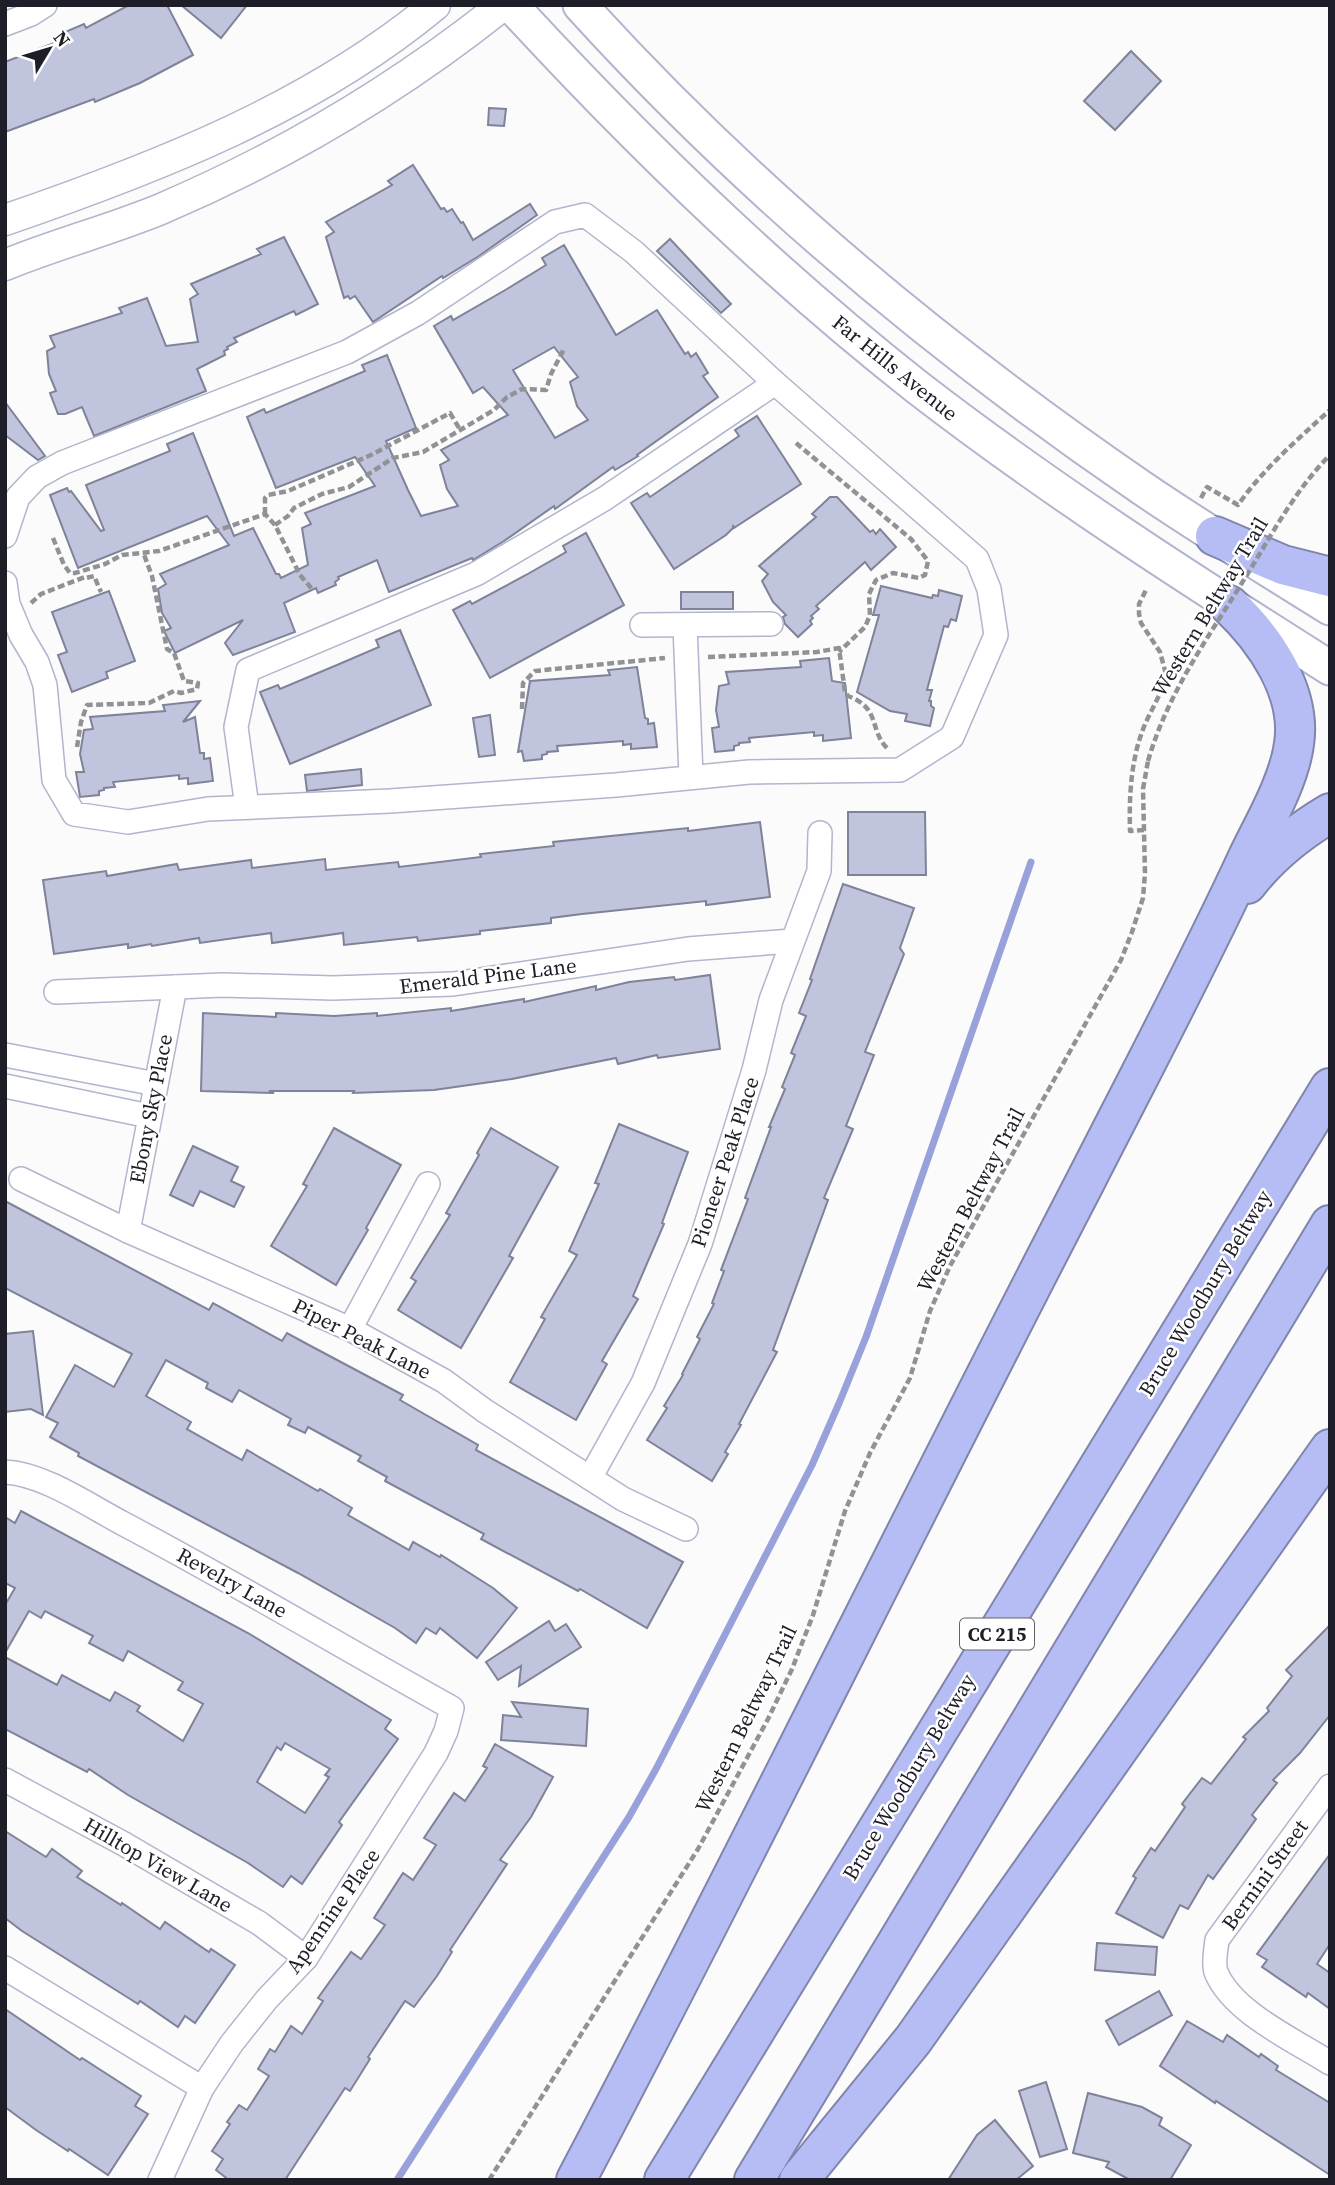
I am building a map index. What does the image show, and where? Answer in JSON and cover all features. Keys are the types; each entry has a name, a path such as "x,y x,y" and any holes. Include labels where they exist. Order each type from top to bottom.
{"highway":[{"path":"1215,536 1283,565 1330,578"},
{"path":"576,2180 661,2020 1008,1329 1201,957 1282,783 1294,745 1293,710 1285,683 1253,631 1229,605"},
{"path":"1201,957 1241,891 1265,863 1289,840 1330,813"},
{"name":"Bruce Woodbury Beltway","path":"664,2180 1330,1088"},
{"path":"754,2180 1330,1225"},
{"path":"799,2180 913,2040 1330,1449"}],"main road":[{"name":"Far Hills Avenue","path":"511,5 661,161 821,308 1014,460 1119,534 1330,668"},
{"path":"580,5 700,129 858,271 1006,389 1132,480 1330,608"}],"street":[{"path":"5,24 31,14 45,5"},
{"path":"5,220 174,157 235,130 321,84 415,22 435,5"},
{"path":"5,265 157,210 282,153 404,80 503,5"},
{"path":"5,536 18,496 37,477 62,463 347,352 418,313 555,222 585,215 634,252 775,383 977,559 989,589 996,635 952,737 900,770 749,772 616,785 390,801 208,809 128,822 74,814 54,780 45,685 37,662 13,638 11,600"},
{"path":"247,807 236,727 248,670 476,574 604,499 775,383"},
{"path":"642,625 771,624"},
{"path":"685,626 691,776"},
{"name":"Pioneer Peak Place","path":"590,1478 643,1383 700,1244 754,1070 771,1000 819,871 820,833"},
{"name":"Emerald Pine Lane","path":"56,992 248,985 333,988 453,984 688,949 792,941"},
{"name":"Ebony Sky Place","path":"128,1231 175,987"},
{"path":"5,1055 156,1084"},
{"path":"5,1086 149,1116"},
{"name":"Piper Peak Lane","path":"21,1179 128,1231 350,1329 444,1381 485,1411 623,1499 686,1529"},
{"path":"350,1329 428,1184"},
{"name":"Revelry Lane","path":"5,1472 20,1473 46,1483 175,1551 452,1708"},
{"name":"Apennine Place","path":"160,2180 202,2088 232,2043 306,1958 436,1753 452,1708"},
{"name":"Hilltop View Lane","path":"5,1780 124,1844 259,1923 306,1958"},
{"name":"Bernini Street","path":"1330,1786 1217,1940 1215,1969 1229,1994 1242,2007 1330,2063"},
{"path":"5,1968 202,2088"}],"path":[{"path":"275,525 294,508 322,494 349,487 393,458 423,452 459,428 494,410 507,397 522,388 547,390 551,374 564,349"},
{"path":"1199,500 1207,487 1238,505 1271,465 1330,410"},
{"path":"312,589 300,575 275,525 265,514 265,498 288,491 371,455 450,413 459,428"},
{"path":"796,443 911,539 928,561 925,575 919,578 893,573 876,580 869,594 870,615 865,627 839,652"},
{"name":"Western Beltway Trail","path":"489,2180 698,1849 768,1719 792,1669 813,1615 845,1511 870,1453 907,1385 930,1311 950,1266 1121,960 1143,898 1143,789 1148,761 1157,730 1173,694 1286,512 1330,455"},
{"path":"54,537 64,565 70,573 105,564 122,555 159,551 265,514"},
{"path":"77,747 87,705 149,703 174,691 181,693 197,689 198,683 184,681 173,653 167,649 152,576 143,552"},
{"path":"11,600 41,594 94,576 101,592"},
{"path":"1144,830 1130,831 1132,776 1137,748 1146,722 1167,678 1160,652 1139,614 1139,604 1147,588"},
{"path":"700,657 817,652 839,648 845,692 873,714 883,744 887,748"},
{"path":"522,709 523,683 535,671 673,658"}],"building":[{"path":"129,5 167,5 193,55 140,83 95,102 94,99 5,132 5,62 67,38 65,32 84,24 86,28"},
{"path":"181,5 247,5 221,38"},
{"path":"1131,51 1161,81 1115,130 1084,101"},
{"path":"489,108 506,109 504,126 488,125"},
{"path":"413,165 441,209 444,208 447,212 452,209 473,240 530,204 537,215 479,256 443,278 442,276 373,322 355,296 344,298 326,237 334,232 326,222 392,185 388,181"},
{"path":"284,237 318,304 296,315 294,311 234,338 237,342 227,347 225,355 197,369 206,391 94,436 82,407 58,414 50,393 56,391 49,374 47,351 55,347 50,336 122,313 119,308 147,298 166,346 198,342 190,299 198,294 191,284 261,254 257,249"},
{"path":"670,239 731,304 721,313 657,251"},
{"path":"564,245 616,335 657,310 685,354 688,352 691,357 696,353 708,373 703,376 718,397 638,456 615,470 613,467 555,509 554,506 473,560 472,558 389,592 377,560 338,577 336,585 318,593 316,588 284,603 295,632 233,655 225,643 243,620 175,653 164,631 171,628 162,613 158,589 166,584 160,574 229,545 207,516 78,568 50,495 67,488 101,531 104,530 86,485 170,451 167,444 193,433 234,536 253,528 276,574 281,578 308,565 302,528 311,524 305,513 375,486 355,457 276,488 247,417 264,409 266,413 365,371 362,365 387,355 416,428 386,441 408,490 421,516 458,506 447,489 440,465 449,460 441,450 508,415 483,387 473,393 434,326 451,316 453,320 546,265 542,258","holes":["554,347 578,377 570,382 577,406 588,420 555,438 513,370"]},
{"path":"5,402 45,456 38,460 5,435"},
{"path":"757,416 801,484 734,528 733,525 726,535 674,569 631,503 647,493 650,497 739,436 735,430"},
{"path":"830,497 837,497 870,532 873,530 876,534 880,529 896,547 871,570 865,562 816,606 819,609 811,616 812,624 798,637 785,624 783,617 786,615 773,602 762,581 768,574 759,566 816,517 812,514"},
{"path":"586,533 624,605 490,678 453,610 470,601 472,604 566,552 563,546"},
{"path":"881,586 932,598 933,595 938,596 939,590 962,596 956,621 951,619 948,627 944,626 927,690 932,690 929,701 934,708 930,726 905,721 907,714 890,711 857,692 879,615 873,615"},
{"path":"109,591 135,661 106,672 108,678 72,692 58,655 67,652 52,612"},
{"path":"681,592 733,592 733,609 681,609"},
{"path":"400,630 431,705 290,764 260,692 278,685 280,689 379,647 376,640"},
{"path":"829,658 832,681 845,683 851,738 823,741 823,735 814,736 814,732 749,738 750,742 739,743 734,746 734,750 715,752 712,728 719,727 716,710 719,686 729,684 726,672 801,667 800,661"},
{"path":"637,667 645,718 648,719 648,724 654,723 657,747 631,749 631,744 623,745 623,741 557,746 558,751 547,752 542,755 542,759 524,761 522,751 518,752 530,681 610,675 608,670"},
{"path":"200,701 183,722 195,717 200,753 204,753 204,759 210,758 213,781 188,784 188,778 179,779 179,775 113,782 115,787 104,788 99,791 99,795 80,797 76,772 84,772 80,754 84,730 93,729 90,717 165,711 163,705"},
{"path":"490,715 495,755 479,757 473,718"},
{"path":"361,769 362,785 307,791 305,775"},
{"path":"848,812 925,812 926,875 848,875"},
{"path":"760,822 770,897 706,905 706,901 582,914 551,918 551,923 418,941 417,937 344,945 343,933 272,943 271,933 200,943 199,938 152,946 128,948 128,944 54,954 43,880 106,871 107,876 177,864 179,870 251,860 252,868 325,859 326,870 398,862 399,867 554,846 553,842"},
{"path":"843,884 914,908 900,948 904,954 865,1052 874,1055 846,1126 853,1129 824,1198 828,1200 773,1350 777,1352 725,1452 728,1454 712,1481 647,1440 667,1408 664,1406 683,1375 700,1339 697,1337 714,1304 712,1303 724,1271 721,1270 748,1199 745,1198 769,1127 785,1089 782,1087 795,1055 791,1053 806,1016 799,1013"},
{"path":"710,975 720,1049 658,1058 657,1055 618,1064 616,1058 512,1079 434,1090 353,1093 354,1091 201,1091 203,1013 276,1017 276,1013 334,1016 377,1013 377,1016 451,1008 451,1011 524,999 524,1002 596,986 596,990 629,982"},
{"path":"619,1124 688,1152 662,1223 664,1224 633,1296 638,1299 602,1361 607,1364 576,1420 510,1382 545,1319 541,1317 577,1255 569,1251 599,1184 595,1183"},
{"path":"334,1128 401,1165 336,1285 271,1246 307,1186 303,1184"},
{"path":"491,1128 558,1167 509,1256 513,1258 461,1348 398,1310 416,1281 411,1278 450,1215 446,1213"},
{"path":"193,1146 238,1167 231,1181 244,1187 234,1207 200,1191 193,1206 170,1195"},
{"path":"5,1201 209,1310 213,1303 282,1341 287,1333 403,1395 400,1400 478,1445 476,1450 683,1562 647,1628 580,1589 578,1591 481,1539 484,1534 385,1481 387,1477 358,1461 361,1456 308,1427 305,1433 288,1425 291,1419 239,1390 232,1402 206,1388 208,1383 166,1360 146,1396 191,1422 187,1429 242,1460 247,1450 318,1491 320,1489 352,1508 348,1515 409,1550 413,1542 440,1557 441,1555 493,1588 517,1608 477,1658 440,1628 436,1634 426,1628 416,1643 395,1628 298,1573 78,1456 79,1453 50,1437 58,1423 46,1417 75,1365 114,1387 132,1354 5,1288"},
{"path":"33,1331 43,1415 31,1409 5,1412 5,1334"},
{"path":"21,1511 248,1633 391,1720 385,1729 398,1739 339,1822 342,1825 302,1884 291,1876 283,1887 248,1863 128,1795 89,1769 87,1772 5,1729 5,1657 57,1685 62,1675 110,1701 115,1692 140,1706 137,1711 183,1741 203,1704 178,1690 183,1682 128,1651 123,1661 89,1643 93,1636 45,1611 41,1618 29,1611 5,1653 5,1605 15,1588 5,1583 5,1517 15,1523","holes":["285,1743 330,1769 325,1775 329,1777 305,1813 257,1782 277,1747 281,1750"]},
{"path":"549,1621 555,1631 566,1624 581,1647 519,1686 521,1666 498,1680 486,1662"},
{"path":"1330,1625 1330,1715 1300,1753 1273,1780 1277,1783 1252,1815 1256,1819 1213,1879 1208,1875 1188,1909 1180,1905 1163,1938 1116,1913 1136,1878 1133,1876 1151,1848 1155,1851 1185,1807 1182,1804 1202,1778 1211,1784 1246,1739 1243,1737 1269,1711 1267,1708 1292,1676 1286,1670"},
{"path":"512,1702 588,1709 586,1746 501,1740 503,1715 521,1717"},
{"path":"495,1744 553,1777 531,1817 500,1860 507,1864 450,1950 452,1952 437,1976 414,2007 405,2001 368,2057 370,2059 350,2091 345,2088 285,2180 229,2180 216,2170 223,2159 212,2151 239,2105 247,2110 269,2076 258,2069 270,2049 275,2052 291,2026 302,2034 323,2001 318,1998 351,1952 361,1959 385,1925 374,1918 403,1873 413,1880 436,1845 424,1838 454,1793 465,1801 487,1768 483,1766"},
{"path":"5,1831 46,1857 52,1849 82,1871 77,1877 121,1905 122,1903 160,1929 165,1922 209,1952 211,1949 235,1965 195,2023 185,2016 178,2027 5,1918"},
{"path":"1330,1854 1330,1944 1317,1964 1330,1973 1330,2009 1308,1993 1306,1997 1262,1967 1267,1960 1257,1954"},
{"path":"1097,1943 1157,1947 1155,1975 1095,1970"},
{"path":"1159,1991 1172,2015 1119,2045 1106,2021"},
{"path":"5,2009 80,2060 82,2058 141,2096 135,2106 148,2114 108,2175 36,2130 5,2107"},
{"path":"1187,2021 1223,2042 1227,2035 1259,2057 1261,2054 1278,2066 1276,2070 1330,2103 1330,2175 1160,2066"},
{"path":"1046,2082 1067,2149 1040,2157 1019,2091"},
{"path":"1088,2093 1142,2107 1162,2118 1159,2125 1191,2145 1170,2180 1130,2180 1106,2167 1109,2162 1073,2153"},
{"path":"995,2120 1033,2166 1016,2180 948,2180 977,2135"}],"waterway":[{"path":"397,2180 629,1817 812,1465 866,1337 1031,862"}]}
